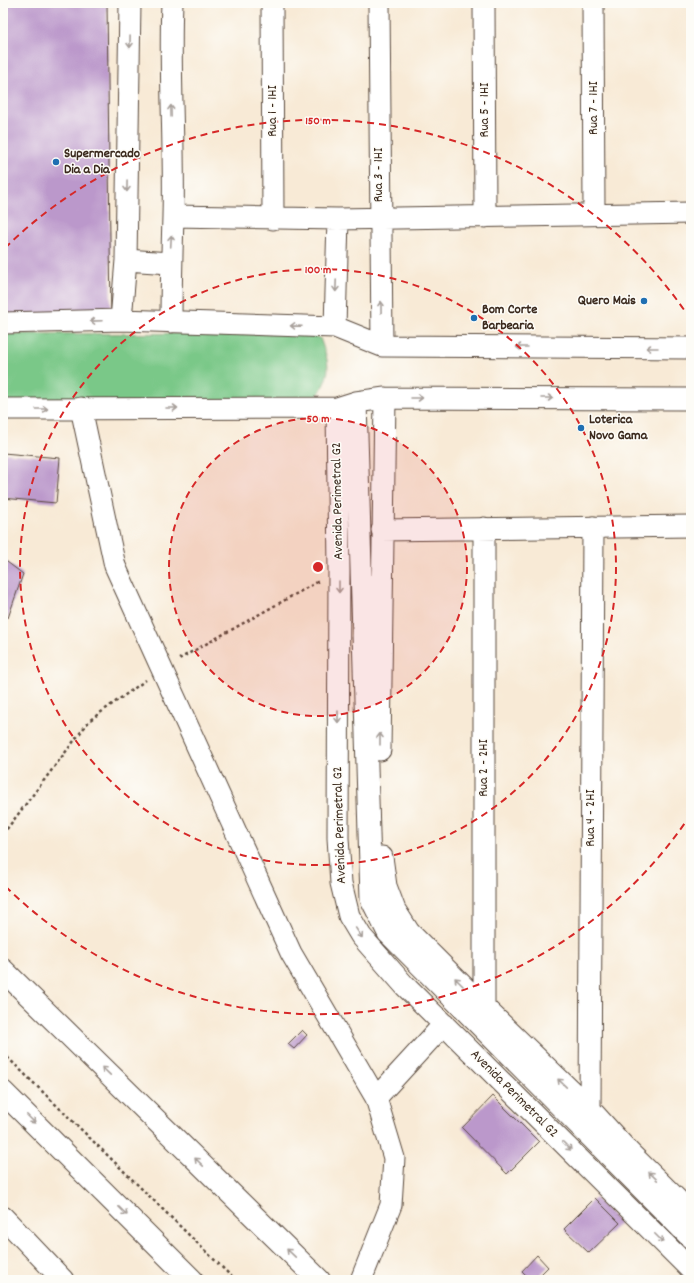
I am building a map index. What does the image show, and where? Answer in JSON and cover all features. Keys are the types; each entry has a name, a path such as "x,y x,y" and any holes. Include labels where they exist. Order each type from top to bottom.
{"highway":[{"path":"3,970 319,1280"},
{"path":"3,1092 192,1280"}],"street":[{"path":"121,320 126,260 130,3"},
{"path":"172,3 170,100 173,216 170,263 172,322"},
{"name":"Rua 1 - 1HI","path":"272,3 273,219"},
{"name":"Rua 3 - 1HI","path":"379,3 382,346"},
{"name":"Rua 5 - 1HI","path":"484,3 485,217"},
{"name":"Rua 7 - 1HI","path":"594,3 594,214"},
{"path":"173,216 338,219 380,217 485,217 691,213"},
{"path":"335,327 338,219"},
{"path":"126,260 170,263"},
{"path":"3,323 121,320 335,327 382,346 691,348"},
{"path":"385,398 382,530 380,814 382,859 386,886 396,910 409,932 484,1008 590,1109 625,1159"},
{"path":"3,409 347,405 385,398 691,399"},
{"path":"347,405 371,898 388,933 625,1159 662,1197 691,1238"},
{"name":"Avenida Perimetral G2","path":"347,405 339,570 338,838 341,883 349,916 361,936 405,986 691,1270"},
{"path":"81,408 115,566 291,953 376,1098 394,1158 391,1205 361,1280"},
{"path":"382,530 593,526 691,526"},
{"name":"Rua 4 - 2HI","path":"590,1109 593,526"},
{"name":"Rua 2 - 2HI","path":"484,528 484,1008"},
{"path":"376,1098 444,1024"},
{"path":"602,1181 625,1159"},
{"path":"662,1197 691,1213"},
{"path":"641,1220 662,1197"},
{"path":"3,1216 63,1280"}],"path":[{"path":"3,1053 235,1280"}],"green space":[{"path":"301,333 320,338 326,355 328,368 325,381 317,397 297,403 3,405 3,334"}],"building":[{"name":"Supermercado Dia a Dia","path":"3,3 107,3 111,320 3,322"},
{"path":"3,453 60,458 56,503 3,498"},
{"path":"3,559 23,574 8,618 3,614"},
{"path":"302,1030 307,1035 294,1049 288,1044"},
{"path":"493,1096 539,1142 507,1174 462,1128"},
{"path":"595,1198 620,1223 589,1253 564,1229"},
{"path":"537,1255 548,1267 535,1280 531,1280 522,1271"}],"place":[{"name":"Supermercado Dia a Dia","path":"56,162"},
{"name":"Quero Mais","path":"644,301"},
{"name":"Bom Corte Barbearia","path":"474,318"},
{"name":"Loterica Novo Gama","path":"581,428"}]}
